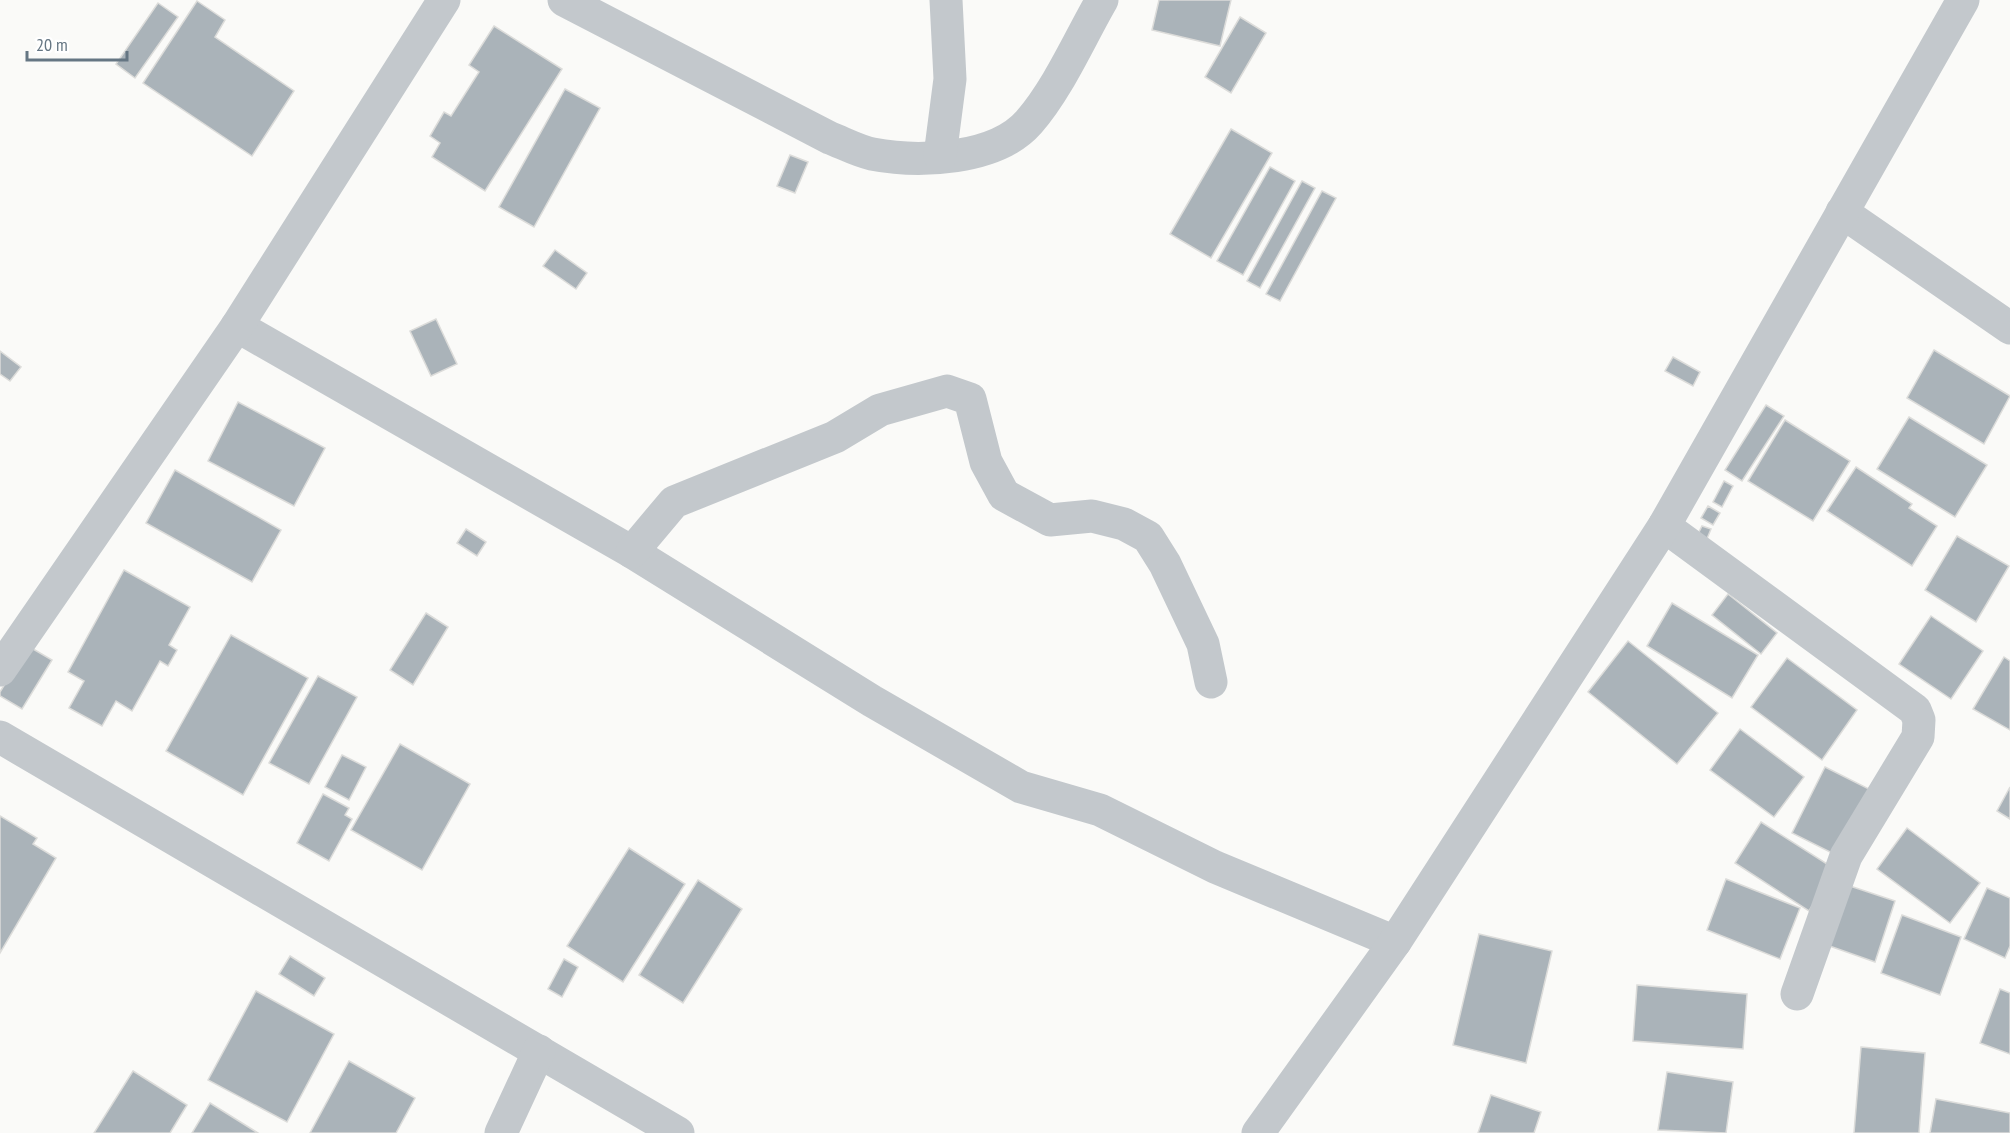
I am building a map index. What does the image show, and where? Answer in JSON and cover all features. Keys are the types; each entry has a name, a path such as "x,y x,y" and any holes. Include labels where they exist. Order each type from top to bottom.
{"street":[{"path":"0,669 237,326 444,0"},
{"path":"564,0 830,138 871,154 910,158 964,155 1000,144 1028,123 1102,0"},
{"path":"940,156 950,79 946,0"},
{"path":"1258,1133 1395,942 1664,526 1963,0"},
{"path":"1842,212 2010,328"},
{"path":"237,326 632,552 872,701 1021,787 1100,810 1215,867 1395,942"},
{"path":"632,552 674,502 835,437 880,410 947,391 970,399 986,462 1004,495 1050,520 1092,516 1124,524 1148,537 1165,564 1203,644 1211,682"},
{"path":"1664,526 1915,710 1918,720 1918,736 1846,856 1797,994"},
{"path":"0,737 678,1133"},
{"path":"501,1133 539,1051"}],"building":[{"path":"1159,0 1231,0 1220,46 1152,30"},
{"path":"197,1 225,20 215,37 294,91 252,156 143,83"},
{"path":"158,3 178,17 135,78 116,64"},
{"path":"1240,17 1266,33 1231,93 1205,77"},
{"path":"494,26 562,69 485,191 432,157 440,143 430,136 444,112 451,116 479,72 469,65"},
{"path":"565,89 600,108 534,227 499,207"},
{"path":"1231,129 1272,153 1211,258 1170,234"},
{"path":"790,155 808,162 795,193 777,186"},
{"path":"1270,167 1295,181 1243,275 1217,261"},
{"path":"1302,181 1315,188 1260,288 1247,281"},
{"path":"1322,191 1336,198 1280,301 1266,294"},
{"path":"555,250 587,273 576,289 543,266"},
{"path":"436,319 457,364 431,376 410,331"},
{"path":"1934,350 2010,396 1984,444 1907,398"},
{"path":"0,351 21,367 10,381 0,374"},
{"path":"1673,357 1700,372 1693,386 1665,371"},
{"path":"238,402 325,448 294,506 208,461"},
{"path":"1766,405 1784,416 1742,481 1725,470"},
{"path":"1909,417 1987,465 1955,517 1877,469"},
{"path":"1785,420 1850,461 1813,521 1748,481"},
{"path":"1856,467 1912,504 1909,508 1937,526 1912,566 1827,511"},
{"path":"175,470 281,530 252,582 146,523"},
{"path":"1724,481 1733,486 1722,507 1713,502"},
{"path":"1708,506 1720,513 1713,525 1701,518"},
{"path":"1702,526 1711,529 1706,541 1697,536"},
{"path":"466,529 486,542 477,556 457,543"},
{"path":"1957,536 2009,566 1976,622 1925,590"},
{"path":"124,570 190,607 169,645 177,650 168,666 160,661 132,711 116,701 102,726 69,708 84,681 68,672"},
{"path":"1728,594 1777,633 1761,654 1712,615"},
{"path":"1672,603 1758,655 1732,698 1647,646"},
{"path":"426,613 448,627 413,685 390,670"},
{"path":"1931,616 1983,651 1951,699 1899,664"},
{"path":"231,635 308,678 243,795 166,751"},
{"path":"1628,641 1718,713 1677,764 1588,692"},
{"path":"28,646 52,660 22,709 0,696 0,692"},
{"path":"2004,657 2010,661 2010,730 1973,709"},
{"path":"1787,658 1857,710 1822,760 1751,707"},
{"path":"318,676 357,697 309,784 269,763"},
{"path":"1740,729 1804,777 1774,817 1710,770"},
{"path":"400,744 470,784 422,870 351,830"},
{"path":"342,755 366,767 349,800 325,787"},
{"path":"1825,767 1869,789 1836,855 1792,833"},
{"path":"2010,787 2010,819 1997,811"},
{"path":"323,794 349,808 345,815 352,819 329,861 297,843"},
{"path":"0,816 37,838 33,844 56,858 0,953"},
{"path":"1761,822 1835,869 1809,911 1735,863"},
{"path":"1907,828 1980,883 1950,923 1877,869"},
{"path":"629,848 685,884 623,982 567,946"},
{"path":"1726,879 1800,908 1780,959 1707,930"},
{"path":"698,880 742,909 683,1003 639,975"},
{"path":"1841,883 1895,901 1875,962 1821,943"},
{"path":"1987,888 2010,898 2010,946 2005,958 1964,939"},
{"path":"1902,915 1961,937 1940,995 1881,973"},
{"path":"1479,934 1552,951 1526,1063 1453,1045"},
{"path":"290,956 325,978 314,996 279,974"},
{"path":"564,959 578,967 562,997 548,989"},
{"path":"1637,985 1747,994 1743,1049 1633,1041"},
{"path":"2000,989 2010,993 2010,1054 1980,1043"},
{"path":"256,991 334,1034 287,1122 208,1080"},
{"path":"1861,1047 1925,1053 1919,1133 1854,1133"},
{"path":"349,1061 415,1098 396,1133 310,1133"},
{"path":"133,1071 187,1105 170,1133 94,1133"},
{"path":"1667,1072 1733,1082 1726,1133 1658,1130"},
{"path":"1491,1095 1541,1112 1534,1133 1478,1133"},
{"path":"1936,1099 2010,1113 2010,1133 1930,1133"},
{"path":"210,1103 258,1133 192,1133"}]}
